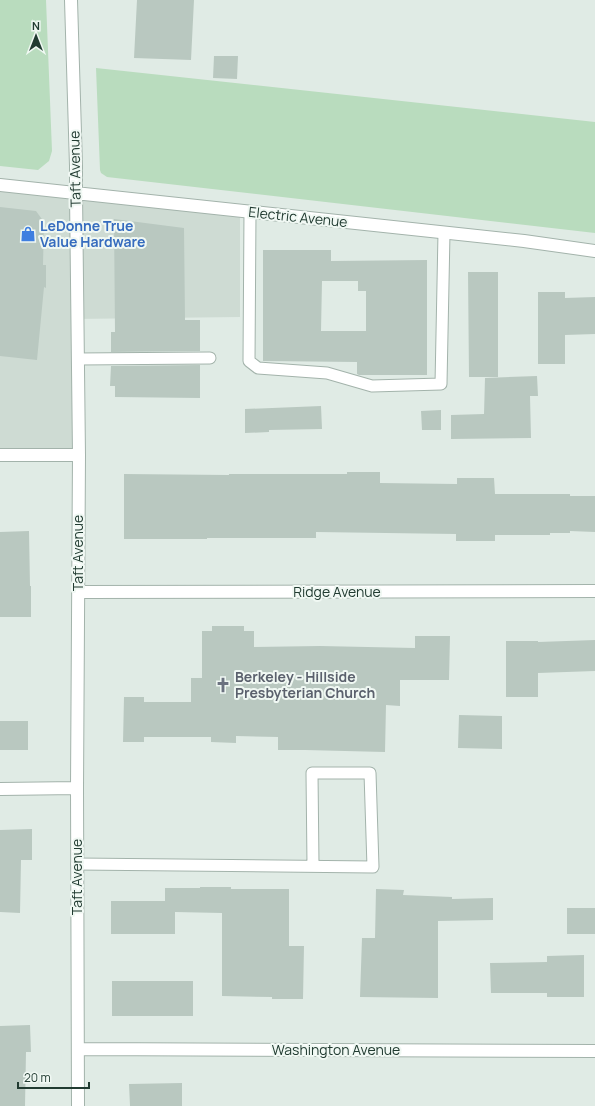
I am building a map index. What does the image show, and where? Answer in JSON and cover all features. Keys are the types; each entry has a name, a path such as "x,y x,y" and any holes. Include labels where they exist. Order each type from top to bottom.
{"street":[{"name":"Taft Avenue","path":"71,0 76,166 78,359 78,1106"},
{"name":"Electric Avenue","path":"0,185 524,241 595,251"},
{"path":"0,454 78,455"},
{"name":"Ridge Avenue","path":"78,592 595,591"},
{"path":"0,788 77,788"},
{"name":"Washington Avenue","path":"78,1049 595,1051"}],"lane":[{"path":"250,212 249,360 258,368 327,373 372,386 441,384 444,233"},
{"path":"78,359 210,358"},
{"path":"77,864 373,867 370,773 312,773 313,866"}],"shaded area":[{"path":"0,189 240,216 240,317 73,319 75,450 0,450"}],"green space":[{"path":"0,0 46,0 52,151 49,161 38,170 0,166"},
{"path":"96,68 595,122 595,233 107,177 101,173 100,170"}],"building":[{"path":"137,0 194,0 191,60 134,58"},
{"path":"214,56 238,56 237,79 213,78"},
{"path":"0,207 36,211 44,222 43,265 46,265 46,288 44,287 37,360 0,356"},
{"path":"114,219 184,228 185,320 200,320 200,351 111,352 111,332 115,332"},
{"path":"263,250 331,250 331,261 427,260 427,375 359,375 357,374 357,362 263,361","holes":["322,281 358,281 358,291 366,291 366,331 321,331"]},
{"path":"468,272 498,272 498,377 469,377"},
{"path":"538,292 565,292 565,298 595,297 595,334 565,335 565,364 538,364"},
{"path":"200,365 200,398 115,397 115,386 110,386 111,366"},
{"path":"537,376 538,396 530,396 531,438 451,439 451,415 484,414 485,378"},
{"path":"321,406 322,429 269,430 269,432 245,433 245,409"},
{"path":"441,410 441,430 422,430 421,411"},
{"path":"347,472 380,472 380,483 457,484 457,478 494,478 495,494 570,494 570,496 595,496 595,532 570,531 570,533 550,533 550,535 495,535 495,541 456,541 456,534 316,532 316,538 124,539 124,474 347,474"},
{"path":"29,531 31,617 0,617 0,532"},
{"path":"212,626 244,626 244,631 254,631 254,647 320,646 415,648 415,636 450,636 449,680 400,680 400,706 386,705 385,752 278,750 278,737 236,736 236,743 211,742 211,737 144,737 144,742 123,742 124,697 144,697 144,702 191,702 191,678 202,678 202,631 212,631"},
{"path":"595,640 595,671 538,673 538,697 506,697 506,641 538,642"},
{"path":"459,715 502,716 502,749 458,748"},
{"path":"0,721 28,721 28,750 0,750"},
{"path":"32,829 32,860 21,860 20,913 0,912 0,830"},
{"path":"231,887 231,889 289,889 289,946 304,946 303,999 222,996 222,913 175,912 175,934 111,934 111,901 165,901 165,888"},
{"path":"376,889 404,890 403,895 452,897 452,899 493,898 493,920 438,921 438,998 360,997 362,938 375,938"},
{"path":"567,908 595,908 595,934 567,934"},
{"path":"584,955 584,997 547,997 547,993 491,993 490,963 547,962 547,956"},
{"path":"112,981 193,981 193,1016 112,1016"},
{"path":"30,1025 31,1052 26,1052 25,1106 0,1106 0,1026"},
{"path":"182,1083 182,1106 130,1106 129,1084"}],"place":[{"name":"LeDonne True Value Hardware","path":"28,234"},
{"name":"Berkeley - Hillside Presbyterian Church","path":"223,685"}]}
